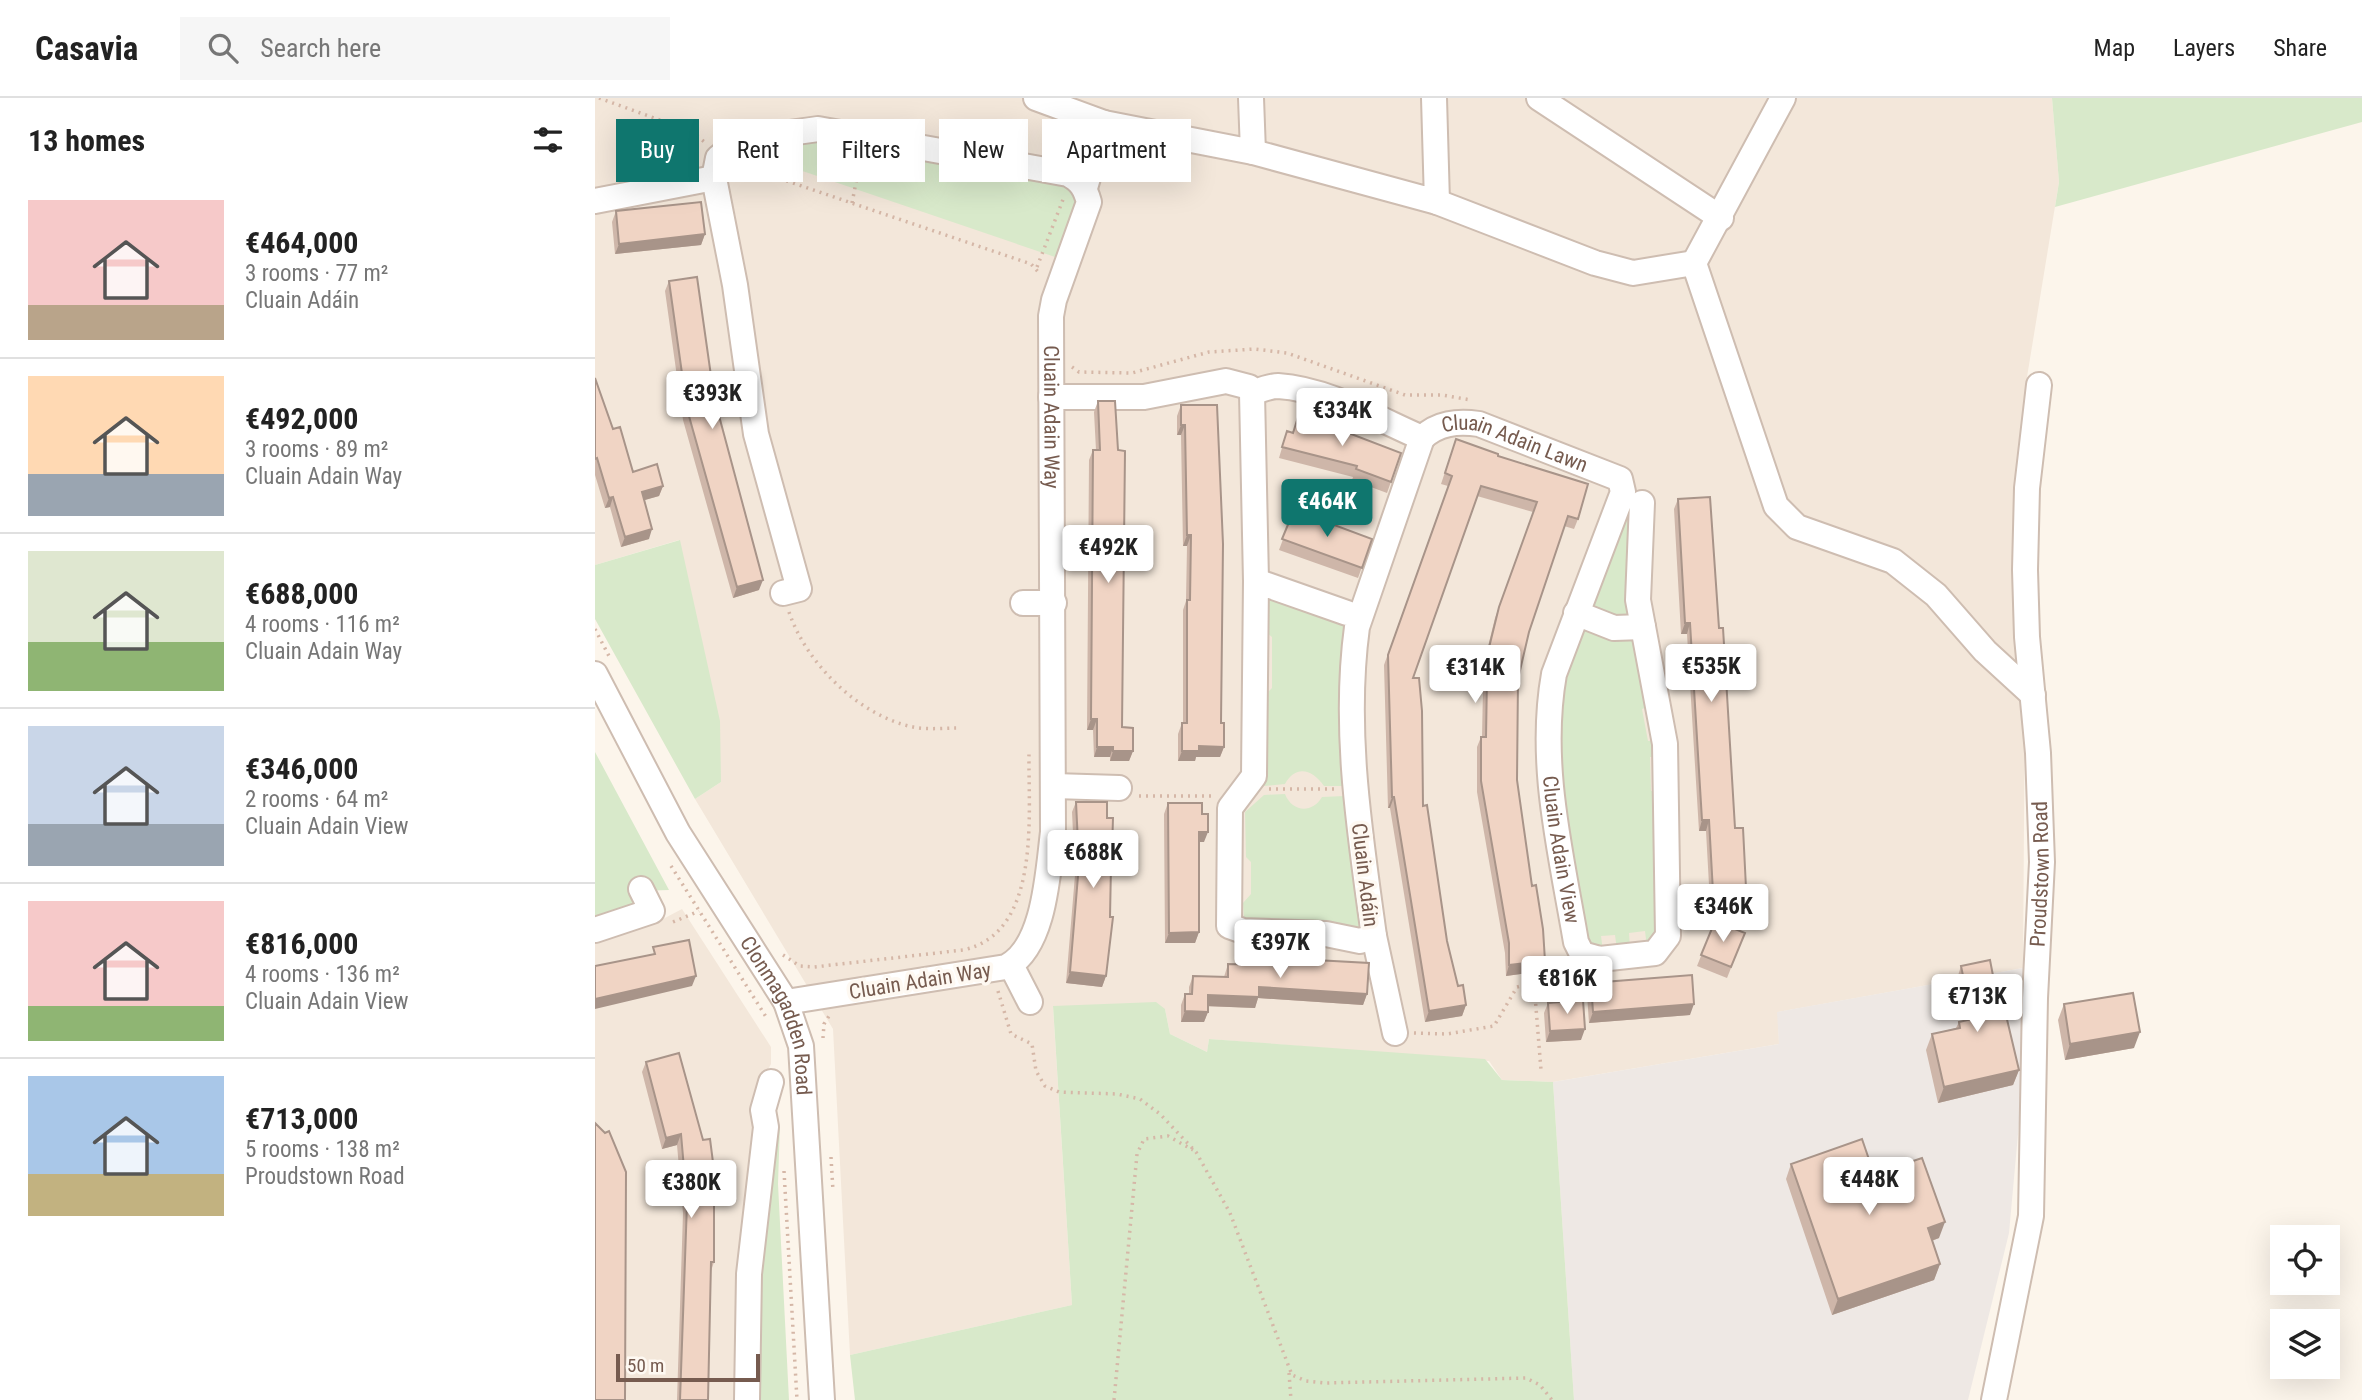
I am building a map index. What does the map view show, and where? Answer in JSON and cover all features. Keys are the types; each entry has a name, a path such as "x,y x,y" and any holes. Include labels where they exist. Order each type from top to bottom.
{"street":[{"path":"1036,98 1093,119"},
{"path":"1251,98 1253,152"},
{"path":"1434,98 1437,202"},
{"path":"1539,98 1721,218"},
{"path":"1783,98 1721,218 1694,263 1776,506 1797,527 1893,561 1936,595 1985,651 2033,695"},
{"path":"1191,140 1253,152 1437,202 1595,263 1633,273 1694,263"},
{"path":"925,150 1042,175"},
{"path":"595,201 713,169"},
{"path":"718,182 756,434 799,589 783,593"},
{"name":"Cluain Adain Way","path":"786,1002 1010,965 1030,944 1045,894 1053,832 1051,316 1054,300 1089,202 1078,182"},
{"name":"Cluain Adain Lawn","path":"1051,397 1144,397 1226,381 1249,387 1252,393 1276,386 1305,391 1422,438 1433,428 1461,422 1479,424 1619,479"},
{"name":"Proudstown Road","path":"1994,1400 2031,1216 2035,998 2042,862 2025,570 2027,488 2039,385"},
{"name":"Cluain Adáin","path":"1252,393 1256,581 1254,776 1230,808 1229,926 1243,931 1326,934 1360,941 1374,936 1354,788 1352,695 1357,627 1422,438"},
{"name":"Cluain Adain View","path":"1619,479 1623,492 1554,674 1550,697 1549,777 1576,942 1582,954 1600,959 1655,953 1668,936 1665,744 1638,600 1642,503"},
{"path":"1256,581 1347,613"},
{"path":"1023,603 1054,603"},
{"path":"1576,613 1613,628 1643,628"},
{"name":"Clonmagadden Road","path":"603,667 678,833 786,1002 801,1046 822,1400"},
{"path":"1054,786 1118,788"},
{"path":"595,930 652,911 641,889"},
{"path":"1374,936 1395,1033"},
{"path":"1010,965 1030,1002"},
{"path":"747,1400 749,1274 766,1127 762,1110 771,1082"}],"path":[{"path":"599,98 690,131 706,142 713,160"},
{"path":"770,182 852,203 1037,267"},
{"path":"852,203 857,182"},
{"path":"1039,282 1037,267 1078,182"},
{"path":"783,593 794,627 809,654 846,692 910,726 957,728"},
{"path":"595,629 603,667"},
{"path":"776,944 793,963 814,967 963,950 982,945 997,935 1013,914 1020,895 1027,841 1029,751"},
{"path":"1118,788 1133,796 1245,788 1354,788"},
{"path":"666,857 772,1028"},
{"path":"673,922 699,911"},
{"path":"1395,1033 1447,1034 1494,1026 1517,987 1556,977 1571,958 1582,954"},
{"path":"1534,983 1541,1070"},
{"path":"997,987 1011,1034 1032,1044 1036,1071 1045,1086 1059,1092 1117,1094 1140,1099 1169,1122 1196,1152 1230,1213 1289,1371 1291,1400"},
{"path":"823,1042 824,1024 831,1013"},
{"path":"1114,1400 1137,1154 1144,1139 1159,1135 1196,1152"},
{"path":"831,1152 834,1200"},
{"path":"784,1159 797,1400"},
{"path":"1289,1371 1306,1381 1325,1383 1526,1378 1540,1385 1552,1400"}],"shaded area":[{"path":"595,98 2052,98 2059,182 2027,377 2023,968 1778,1012 1779,1044 1553,1082 1502,1080 1489,1061 1209,1039 1207,1052 1170,1034 1165,1009 1053,1007 1072,1305 850,1355 833,1029 695,799 721,782 679,540 595,565"},
{"path":"682,909 771,1047 771,1064 762,1080 742,1400 595,1400 595,941 663,919"},
{"path":"2023,968 2023,1079 2009,1233 1968,1400 1574,1400 1553,1082 1779,1044 1777,1012"}],"green space":[{"path":"2052,98 2362,98 2362,122 2055,207 2059,182"},
{"path":"817,138 817,176 803,171 803,140"},
{"path":"925,154 939,157 939,182 1028,182 1028,173 1042,176 1042,182 1070,182 1081,199 1058,258 835,182 925,182"},
{"path":"1632,495 1632,612 1624,620 1592,609 1591,596"},
{"path":"680,540 720,721 721,782 695,799 595,619 595,565"},
{"path":"1273,599 1345,625 1341,650 1342,786 1324,786 1310,773 1299,772 1285,784 1264,786 1266,694 1272,688 1272,637 1267,633 1266,603"},
{"path":"1588,627 1633,639 1638,643 1650,706 1642,709 1648,741 1656,740 1658,757 1650,757 1651,791 1658,791 1660,934 1647,947 1645,931 1629,933 1630,948 1617,950 1615,935 1601,936 1603,951 1592,948 1584,939 1558,784 1559,690 1579,630"},
{"path":"595,752 669,890 637,891 633,907 595,919"},
{"path":"1285,794 1292,804 1302,809 1313,806 1322,797 1345,796 1362,930 1317,925 1314,920 1258,919 1254,925 1244,919 1243,903 1251,894 1251,862 1246,857 1245,812 1264,795"},
{"path":"1156,1002 1165,1009 1170,1034 1207,1052 1209,1039 1485,1059 1502,1080 1553,1082 1574,1400 855,1400 850,1355 1072,1305 1053,1006"},
{"path":"780,1123 778,1184 789,1400 758,1400 762,1244"}],"building":[{"path":"701,202 705,234 619,244 616,211"},
{"path":"697,277 714,397 763,580 737,587 687,409 669,281"},
{"path":"595,378 613,429 620,427 633,472 657,464 663,486 642,492 652,529 625,537 613,497 609,498 597,458 595,459"},
{"path":"1098,401 1115,401 1118,450 1125,451 1122,727 1133,728 1133,751 1113,751 1113,747 1097,747 1097,719 1091,719 1093,450 1100,450"},
{"path":"1181,405 1217,405 1223,544 1221,723 1224,723 1224,747 1199,746 1199,751 1182,751 1182,723 1187,723 1187,600 1190,600 1191,535 1187,535 1185,425 1181,425"},
{"path":"1299,414 1401,453 1391,482 1356,469 1357,466 1282,447 1287,431 1293,433"},
{"path":"1456,439 1498,456 1588,484 1578,519 1568,516 1529,632 1518,679 1517,780 1532,886 1536,885 1543,929 1545,961 1509,965 1509,943 1481,781 1481,737 1486,737 1487,677 1482,676 1499,607 1537,502 1481,486 1413,678 1419,678 1422,711 1423,806 1427,805 1447,941 1458,986 1463,985 1466,1005 1429,1011 1392,797 1388,655 1452,476 1445,473"},
{"path":"1710,497 1719,628 1723,628 1735,828 1743,828 1747,908 1714,910 1709,820 1702,820 1690,623 1685,623 1678,499"},
{"path":"1294,510 1372,539 1362,568 1282,539"},
{"path":"1076,802 1107,802 1107,818 1113,818 1112,851 1115,851 1114,866 1111,866 1110,917 1113,917 1106,976 1070,972 1079,864"},
{"path":"1168,803 1202,803 1202,814 1208,814 1208,832 1199,832 1199,932 1169,933"},
{"path":"1715,921 1745,933 1731,967 1701,955"},
{"path":"689,940 696,976 595,999 595,966 655,954 653,947"},
{"path":"1261,957 1369,963 1367,994 1259,987 1259,997 1208,995 1208,1012 1185,1011 1185,994 1192,994 1193,976 1228,977 1228,964 1261,965"},
{"path":"1990,960 2000,1012 2005,1011 2019,1070 1944,1087 1932,1034 1960,1028 1959,1022 1972,1019 1961,966"},
{"path":"1692,975 1694,1004 1593,1012 1591,983"},
{"path":"2133,993 2140,1032 2070,1044 2064,1004"},
{"path":"1583,1000 1585,1029 1550,1031 1548,1003"},
{"path":"679,1053 703,1140 710,1139 714,1170 714,1262 711,1262 708,1400 680,1400 687,1203 681,1134 666,1138 646,1062"},
{"path":"595,1123 605,1133 609,1131 626,1172 625,1400 595,1400"},
{"path":"1862,1139 1874,1174 1922,1158 1945,1222 1928,1228 1940,1264 1838,1299 1791,1164"}]}
